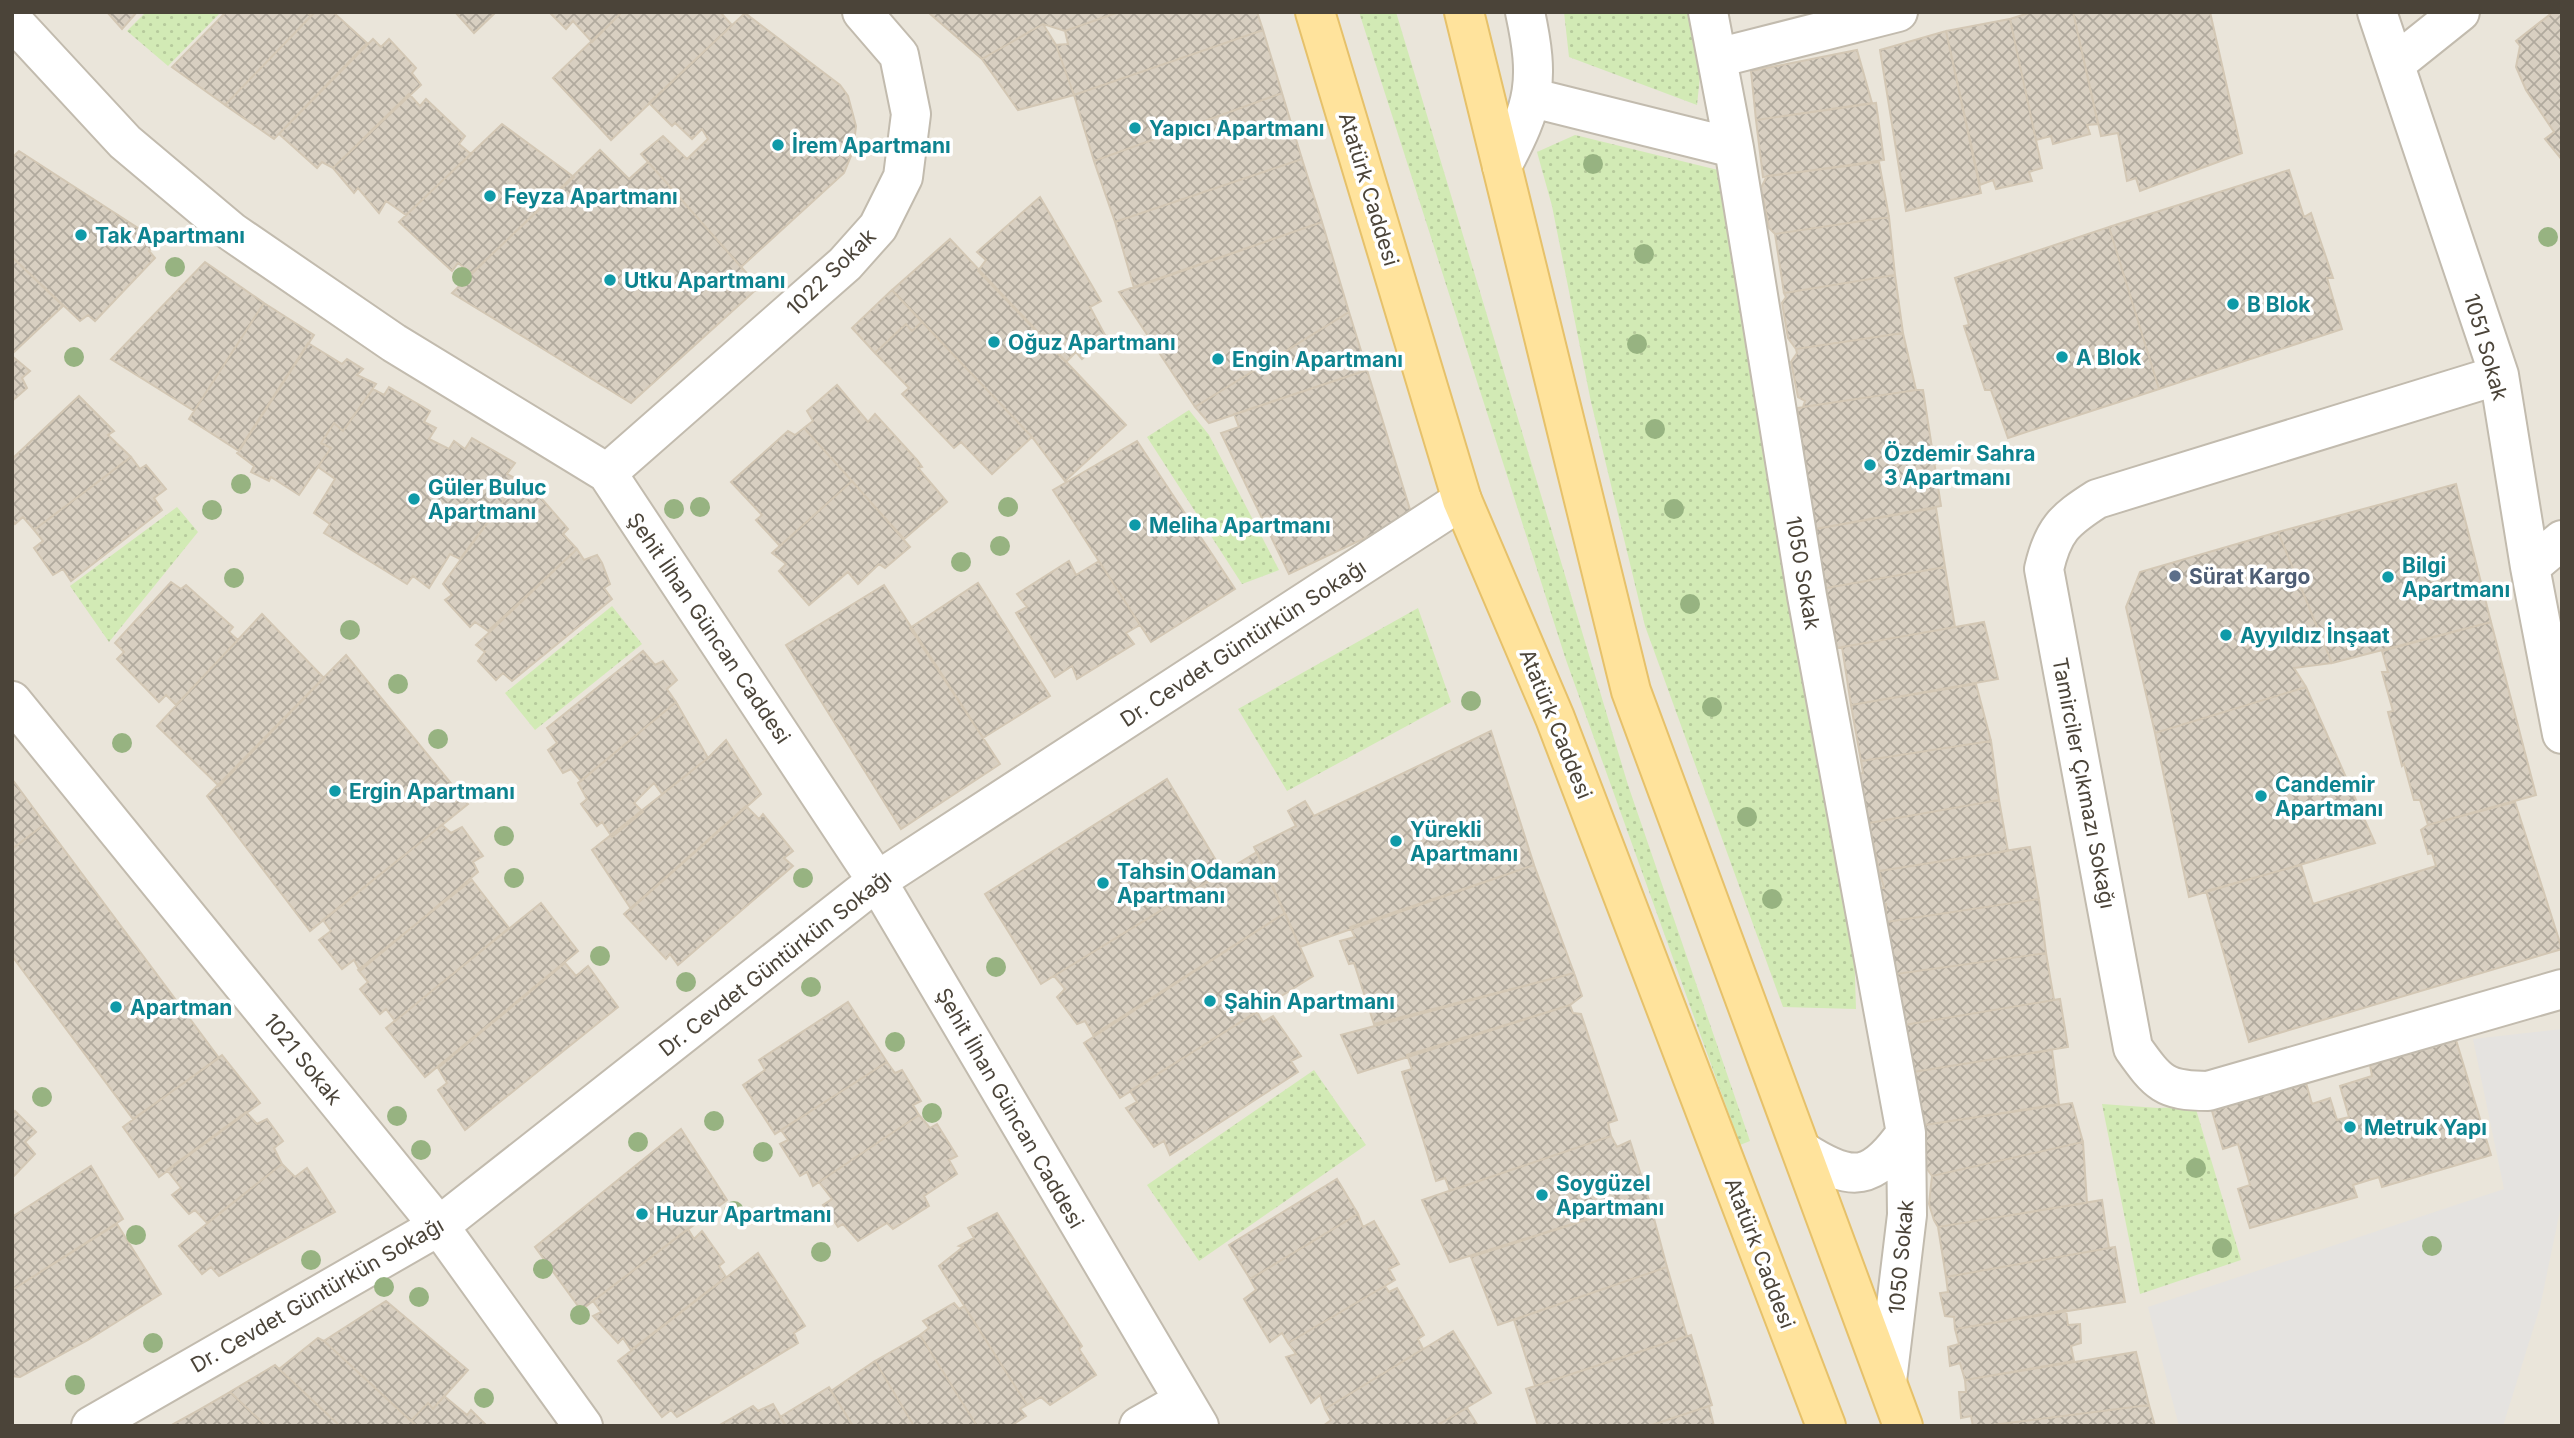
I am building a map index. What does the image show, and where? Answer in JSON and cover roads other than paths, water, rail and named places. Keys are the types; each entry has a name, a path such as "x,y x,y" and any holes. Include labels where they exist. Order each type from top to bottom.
{"main road":[{"name":"Atatürk Caddesi","path":"1315,12 1462,500 1555,718 1826,1426"},
{"path":"1464,12 1631,691 1804,1152 1903,1426"}],"street":[{"name":"1022 Sokak","path":"607,473 845,264 878,227 903,177 911,114 898,55 862,12"},
{"path":"1502,166 1520,134 1533,98 1533,47 1525,12"},
{"name":"1050 Sokak","path":"1708,12 1734,148 1807,596 1906,1133 1907,1216 1887,1381"},
{"path":"1717,58 1898,12"},
{"name":"1051 Sokak","path":"2376,12 2499,375 2530,567 2562,734"},
{"path":"2395,64 2460,12"},
{"name":"Şehit İlhan Güncan Caddesi","path":"12,20 125,142 232,232 394,343 607,473 877,881 1191,1413"},
{"path":"1533,98 1734,148"},
{"name":"Tamirciler Çıkmazı Sokağı","path":"2499,375 2097,499 2068,517 2051,540 2044,569 2133,1048 2152,1074 2178,1091 2208,1091 2562,989"},
{"name":"Dr. Cevdet Güntürkün Sokağı","path":"91,1426 439,1226 877,881 1462,500"},
{"path":"2530,567 2562,540"},
{"name":"1021 Sokak","path":"12,701 439,1226 583,1426"},
{"path":"1804,1152 1845,1173 1871,1169 1887,1159 1906,1133"},
{"path":"1139,1426 1191,1413"}],"place":[{"name":"Yapıcı Apartmanı","path":"1135,128"},
{"name":"İrem Apartmanı","path":"778,145"},
{"name":"Feyza Apartmanı","path":"490,196"},
{"name":"Tak Apartmanı","path":"81,235"},
{"name":"Utku Apartmanı","path":"610,280"},
{"name":"B Blok","path":"2233,304"},
{"name":"Oğuz Apartmanı","path":"994,342"},
{"name":"A Blok","path":"2062,357"},
{"name":"Engin Apartmanı","path":"1218,359"},
{"name":"Özdemir Sahra 3 Apartmanı","path":"1870,465"},
{"name":"Güler Buluc Apartmanı","path":"414,499"},
{"name":"Meliha Apartmanı","path":"1135,525"},
{"name":"Sürat Kargo","path":"2175,576"},
{"name":"Bilgi Apartmanı","path":"2388,577"},
{"name":"Ayyıldız İnşaat","path":"2226,635"},
{"name":"Ergin Apartmanı","path":"335,791"},
{"name":"Candemir Apartmanı","path":"2261,796"},
{"name":"Yürekli Apartmanı","path":"1396,841"},
{"name":"Tahsin Odaman Apartmanı","path":"1103,883"},
{"name":"Şahin Apartmanı","path":"1210,1001"},
{"name":"Apartman","path":"116,1007"},
{"name":"Metruk Yapı","path":"2350,1127"},
{"name":"Soygüzel Apartmanı","path":"1542,1195"},
{"name":"Huzur Apartmanı","path":"642,1214"}]}
